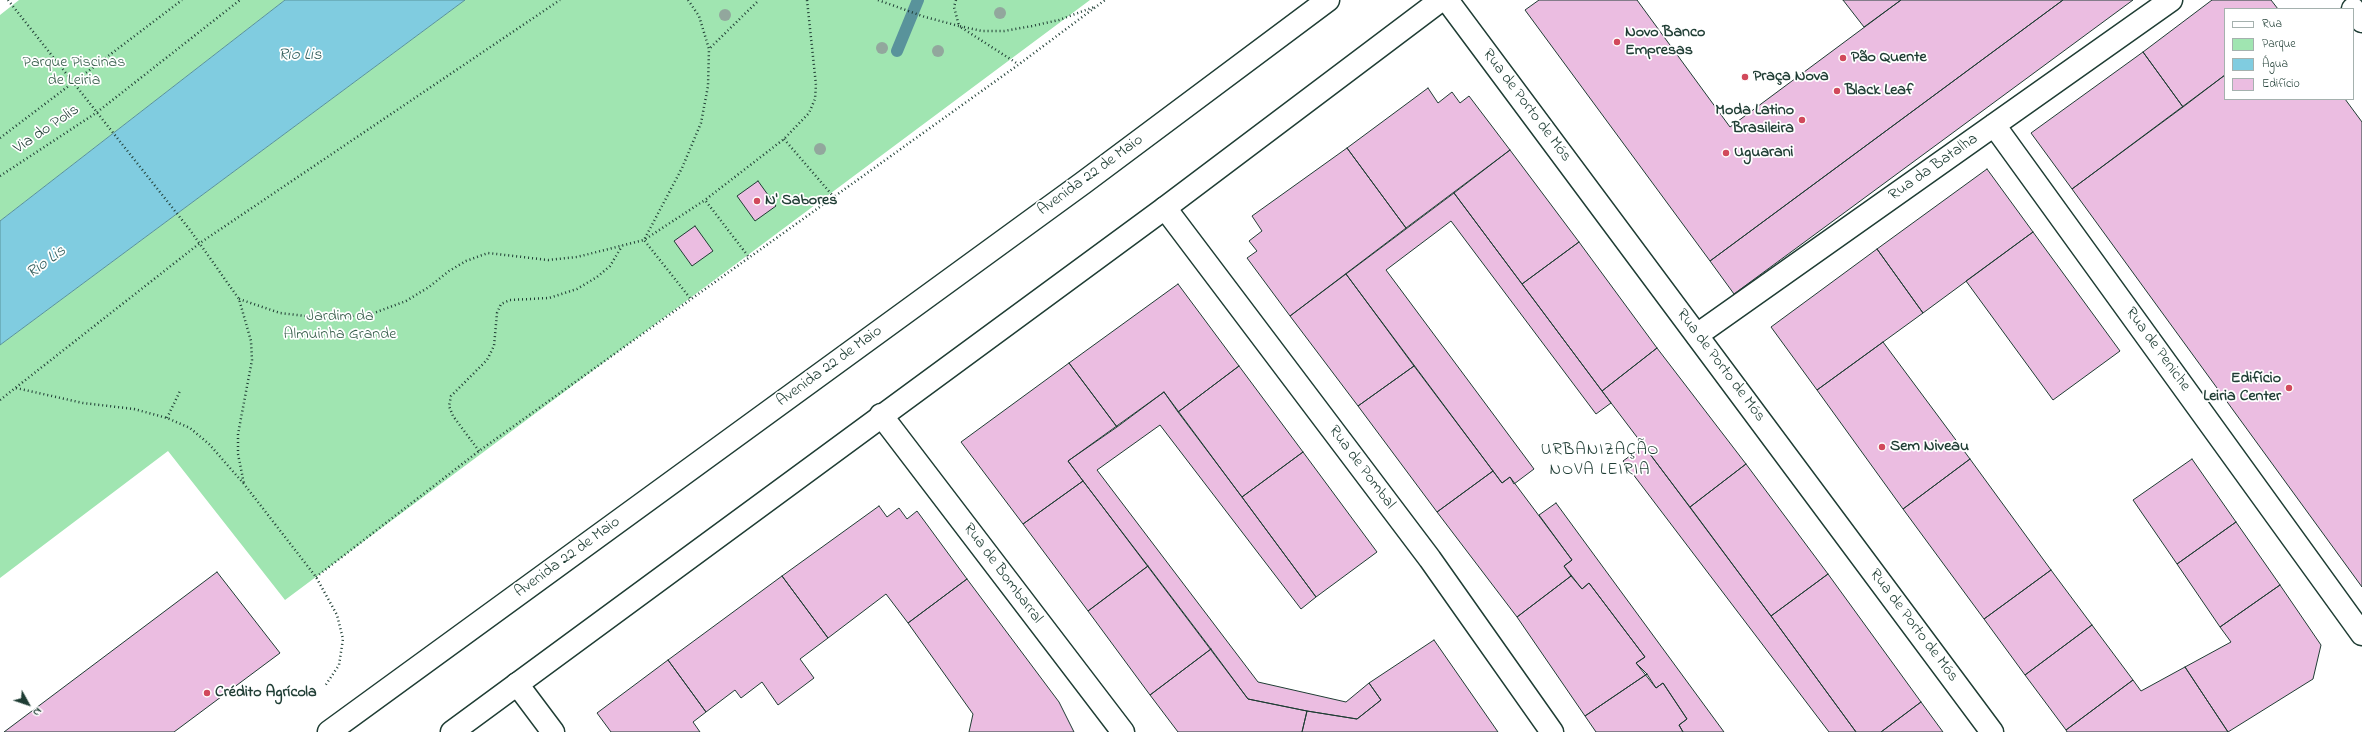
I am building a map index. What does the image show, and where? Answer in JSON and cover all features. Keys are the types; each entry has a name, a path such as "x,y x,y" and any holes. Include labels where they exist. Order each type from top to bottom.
{"street":[{"name":"Avenida 22 de Maio","path":"329,732 1083,183 1328,0"},
{"path":"452,732 881,415 1165,208 1441,0"},
{"name":"Rua de Porto de Mós","path":"1447,0 1992,732"},
{"name":"Rua da Batalha","path":"1697,335 2171,0"},
{"path":"2346,0 2352,8"},
{"path":"2354,10 2362,22"},
{"name":"Rua de Peniche","path":"1994,125 2362,634"},
{"name":"Rua de Pombal","path":"1165,208 1430,559 1552,732"},
{"name":"Rua de Bombarral","path":"881,415 1123,732"},
{"path":"517,684 554,732"}],"path":[{"path":"8,0 190,230 239,299 251,340 252,360 238,434 238,454 244,484"},
{"path":"0,138 182,0"},
{"name":"Via do Polis","path":"0,176 96,112 240,0"},
{"path":"0,400 200,243 560,0"},
{"path":"644,240 682,168 701,123 708,86 709,49 699,16 688,0"},
{"path":"709,49 759,0"},
{"path":"239,299 280,313 314,317 344,317 374,313 406,301 466,261 488,253 548,260 577,257 644,240 705,200 784,139 809,113 815,99 816,84 807,0"},
{"path":"878,0 925,17 982,31 1004,31 1059,20 1097,5 1101,0"},
{"path":"956,0 954,7 959,26 1018,65"},
{"path":"316,577 479,451 748,256 1018,65 1105,0"},
{"path":"784,139 833,196"},
{"path":"705,200 748,256"},
{"path":"644,240 690,298"},
{"path":"479,451 453,416 449,406 451,396 487,360 494,346 497,313 501,304 510,300 549,298 577,289 597,277 610,266 623,246"},
{"path":"16,388 83,403 134,409 167,418 190,428 209,444 244,484 316,577 337,615 343,639 340,665 325,686"},
{"path":"167,418 180,391"}],"green space":[{"name":"Parque Piscinas de Leiria","path":"19,0 285,0 0,221 0,15"},
{"name":"Jardim da Almuinha Grande","path":"465,0 1090,0 285,600 168,451 0,578 0,345"}],"water":[{"name":"Rio Lis","path":"285,0 465,0 0,345 0,221"}],"building":[{"path":"1539,0 1637,0 1730,127 1901,0 2063,0 1710,261 1525,10"},
{"path":"1843,0 1901,0 1864,27"},
{"path":"2063,0 2133,0 1734,294 1710,261"},
{"path":"2212,0 2271,0 2277,8 2224,8 2224,76 2183,107 2143,52"},
{"path":"2143,52 2183,107 2072,189 2031,133"},
{"name":"Edifício Leiria Center","path":"2224,76 2224,100 2346,100 2362,122 2362,587 2072,189"},
{"path":"1428,88 1438,103 1452,92 1460,103 1469,96 1510,150 1406,228 1347,148"},
{"path":"1347,148 1406,228 1290,316 1247,258 1257,251 1249,241 1262,231 1252,216"},
{"path":"1510,150 1579,242 1522,284 1454,193"},
{"path":"1987,169 2033,232 1923,313 1877,249"},
{"name":"N' Sabores","path":"758,181 776,206 755,221 737,196"},
{"path":"1454,193 1611,403 1596,414 1451,221 1386,270 1534,469 1514,484 1510,477 1502,483 1346,274"},
{"path":"695,226 713,251 692,266 674,241"},
{"path":"2033,232 2120,351 2053,400 1966,281"},
{"path":"1579,242 1657,348 1602,391 1522,284"},
{"path":"1877,249 1923,313 1817,390 1771,327"},
{"path":"1346,274 1414,366 1358,406 1290,316"},
{"path":"1178,284 1239,366 1178,412 1164,392 1117,427 1069,363"},
{"path":"1883,342 1970,459 1903,509 1817,390"},
{"path":"1657,348 1746,464 1690,507 1602,391"},
{"path":"1069,363 1117,427 1068,461 1083,481 1023,524 961,442"},
{"path":"1239,366 1303,452 1242,497 1178,412"},
{"path":"1414,366 1493,471 1437,512 1358,406"},
{"path":"1164,392 1316,597 1301,609 1160,425 1097,470 1258,682 1346,702 1369,683 1381,700 1357,719 1248,699 1068,461"},
{"path":"1644,446 1856,732 1829,732 1623,461"},
{"path":"1303,452 1377,552 1316,597 1242,497"},
{"path":"1970,459 2051,570 1984,619 1903,509"},
{"path":"2192,459 2236,522 2177,564 2133,500"},
{"path":"1746,464 1828,574 1771,616 1690,507"},
{"path":"1493,471 1502,483 1510,477 1572,560 1564,566 1571,576 1517,617 1437,512"},
{"path":"1083,481 1148,566 1088,611 1023,524"},
{"path":"1556,503 1724,732 1683,732 1679,725 1687,719 1663,683 1656,688 1636,663 1645,657 1589,583 1582,589 1564,566 1572,560 1539,515"},
{"path":"879,506 887,517 899,508 907,519 917,511 967,579 908,623 886,594 828,638 782,576"},
{"path":"2236,522 2280,585 2220,627 2177,564"},
{"path":"1148,566 1211,649 1150,695 1088,611"},
{"path":"2051,570 2092,625 2025,675 1984,619"},
{"path":"217,572 280,653 174,732 4,732"},
{"path":"1828,574 1921,702 1881,732 1856,732 1771,616"},
{"path":"782,576 828,638 800,659 814,678 778,705 762,682 741,698 735,690 706,712 668,660"},
{"path":"1571,576 1582,589 1589,583 1645,657 1636,663 1647,674 1585,716 1517,617"},
{"path":"967,579 1059,702 1074,732 969,732 973,714 908,623"},
{"path":"2280,585 2321,645 2313,679 2228,732 2185,667 2231,642 2220,627"},
{"path":"2092,625 2133,680 2066,730 2025,675"},
{"path":"1434,640 1498,732 1302,732 1307,711 1357,719 1381,700 1369,683"},
{"path":"1211,649 1248,699 1307,711 1302,732 1178,732 1150,695"},
{"path":"668,660 706,712 693,722 700,732 611,732 597,713"},
{"path":"2185,667 2228,732 2067,732 2066,730 2133,680 2141,691"},
{"path":"1647,674 1656,688 1663,683 1687,719 1679,725 1683,732 1596,732 1585,716"},
{"path":"1921,702 1943,732 1881,732"}],"waterway":[{"path":"897,51 918,0"}],"place":[{"name":"Novo Banco Empresas","path":"1617,42"},
{"name":"Pão Quente","path":"1843,58"},
{"name":"Praça Nova","path":"1745,77"},
{"name":"Black Leaf","path":"1837,91"},
{"name":"Moda Latino Brasileira","path":"1802,120"},
{"name":"Uguarani","path":"1726,153"},
{"name":"N' Sabores","path":"757,201"},
{"name":"Edifício Leiria Center","path":"2289,388"},
{"name":"Sem Niveau","path":"1882,447"},
{"name":"Crédito Agrícola","path":"207,693"}],"district":[{"name":"URBANIZAÇÃO NOVA LEIRIA","path":"1600,461"}]}
